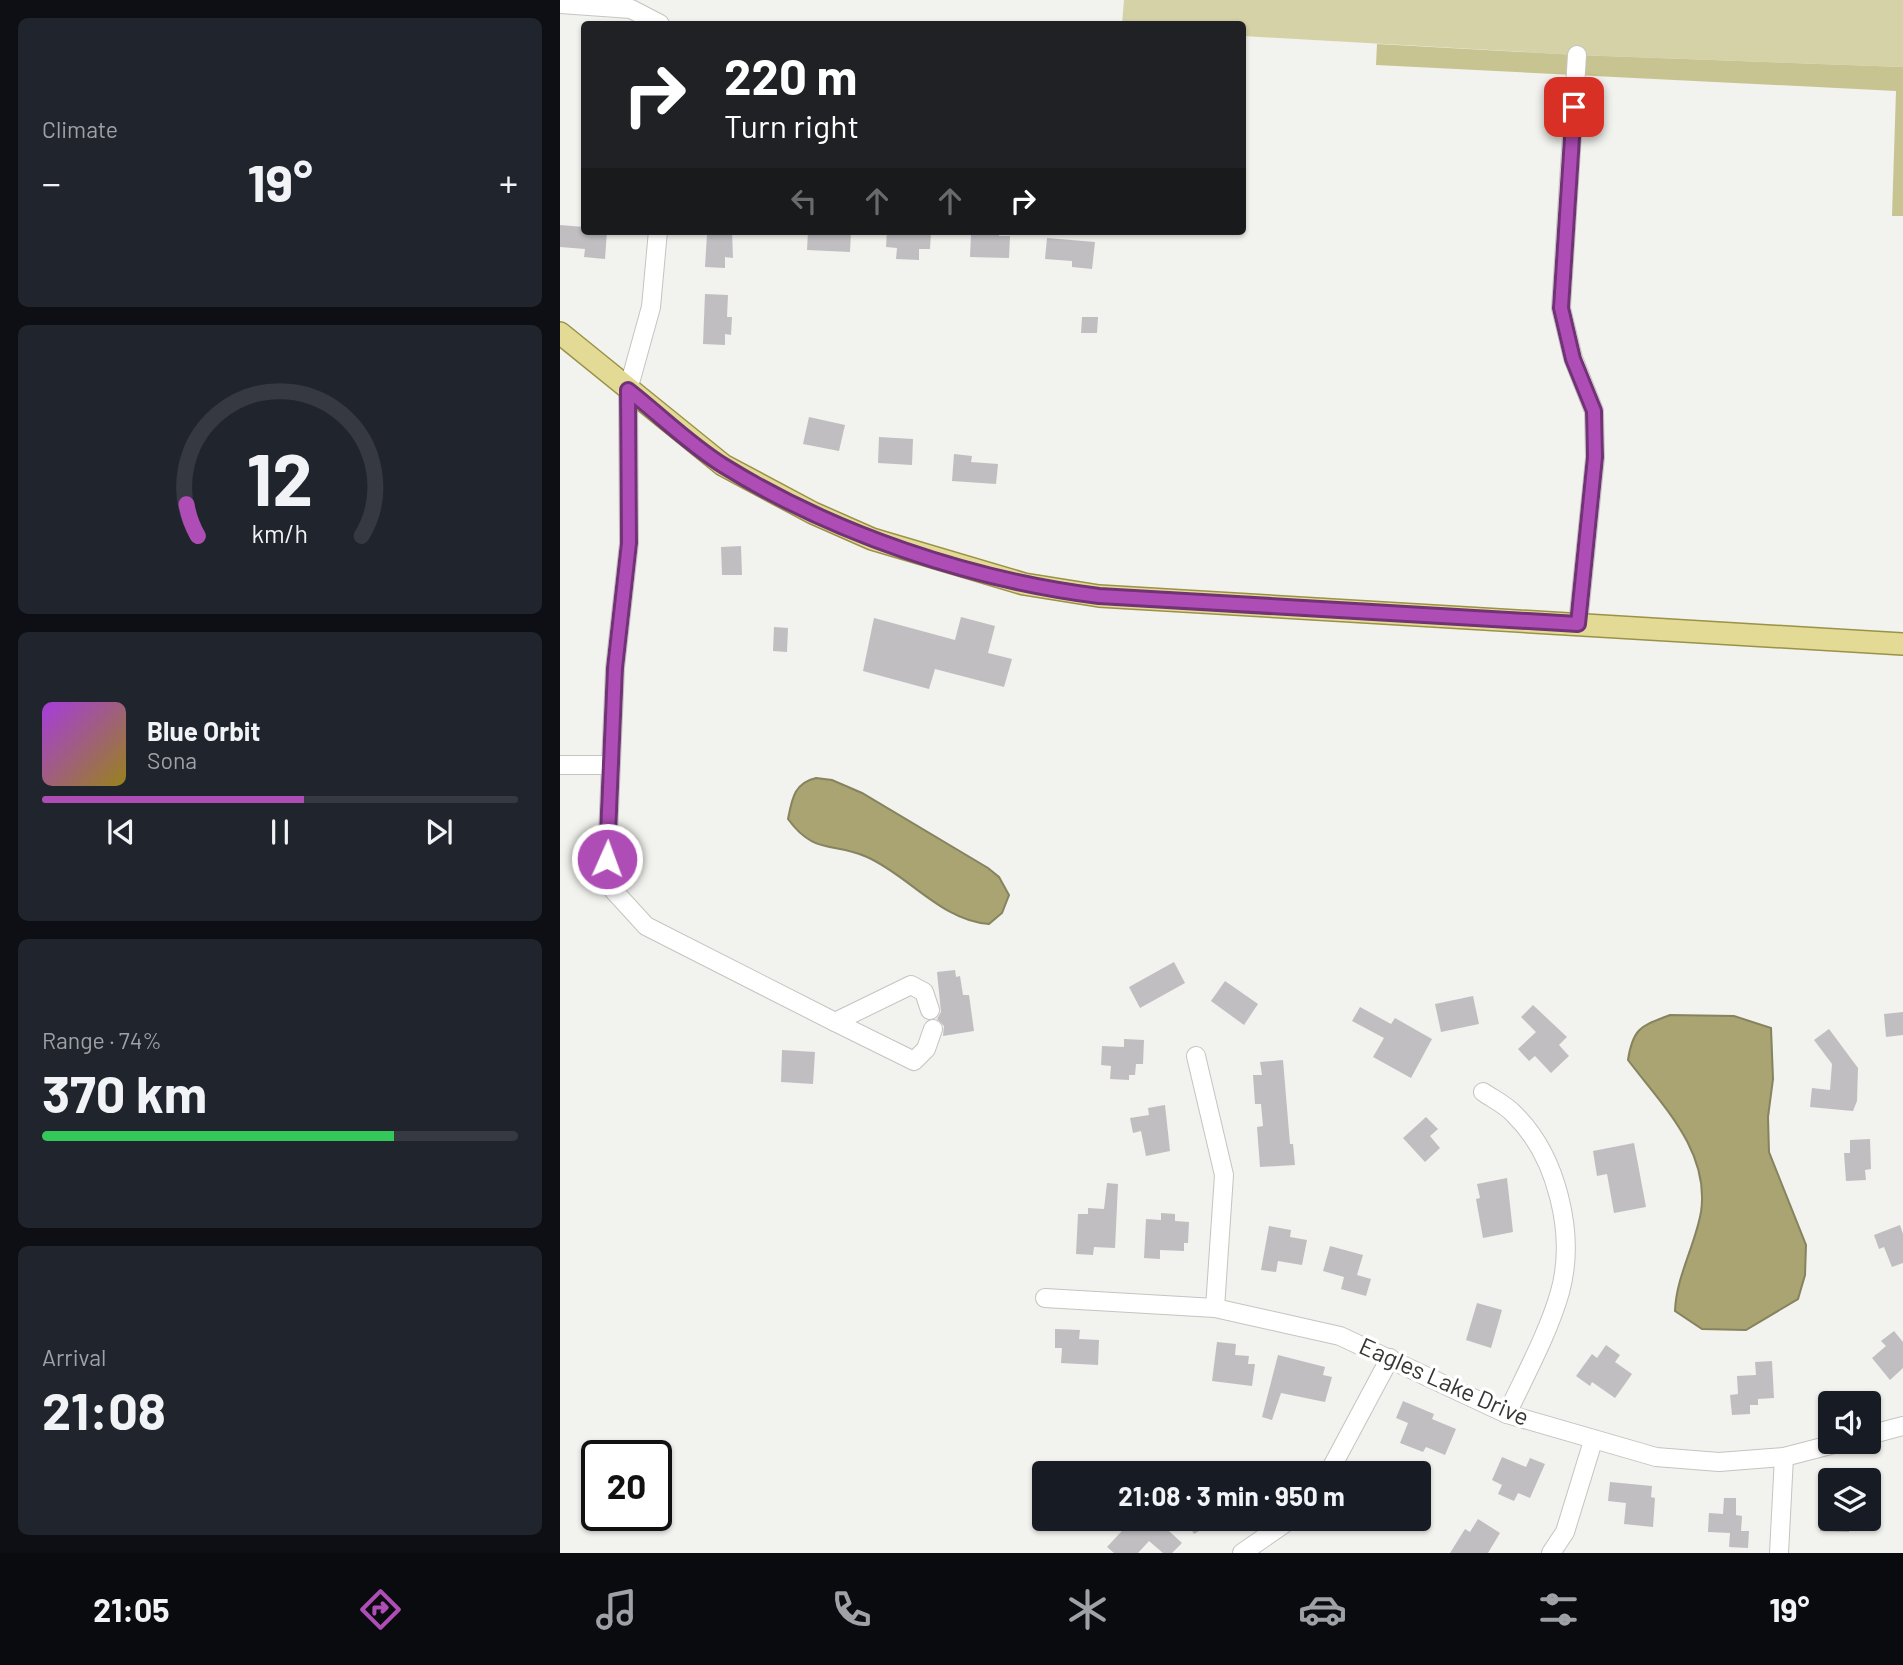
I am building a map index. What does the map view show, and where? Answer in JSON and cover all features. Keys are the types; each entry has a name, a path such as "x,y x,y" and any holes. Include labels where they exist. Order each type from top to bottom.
{"main road":[{"path":"560,333 723,465 813,513 872,539 1024,584 1099,596 1903,644"}],"street":[{"path":"560,4 631,9 654,21"},
{"path":"1577,55 1561,308 1573,359 1594,411 1595,457 1578,624"},
{"path":"658,235 651,307 628,390 629,543 615,668 607,859 614,891 646,926 914,1061 926,1049 933,1029"},
{"path":"560,765 610,765"},
{"path":"835,1022 911,985 924,992 930,1010"},
{"path":"1196,1056 1224,1175 1215,1308"},
{"path":"1483,1092 1514,1114 1549,1164 1563,1211 1567,1254 1561,1290 1552,1316 1507,1415"},
{"name":"Eagles Lake Drive","path":"1045,1298 1215,1308 1340,1336 1507,1415 1656,1457 1719,1462 1784,1457 1818,1448"},
{"path":"1335,1461 1390,1359"},
{"path":"1881,1432 1903,1426"},
{"path":"1551,1553 1565,1532 1593,1441"},
{"path":"1779,1553 1784,1457"},
{"path":"1242,1553 1274,1531"}],"shaded area":[{"path":"1124,0 1903,0 1903,67 1577,55 1246,36 1246,21 1122,21"},
{"path":"1377,44 1577,55 1903,67 1903,216 1892,216 1896,91 1376,65"},
{"path":"816,778 832,780 862,793 988,868 999,877 1009,895 1002,913 989,924 956,915 867,857 824,846 807,838 788,819 795,793 803,784"},
{"path":"1670,1015 1734,1016 1771,1028 1773,1079 1768,1117 1769,1152 1806,1245 1805,1275 1798,1299 1746,1330 1702,1329 1675,1311 1679,1286 1701,1212 1702,1190 1691,1149 1681,1130 1628,1060 1633,1041 1640,1029"}],"building":[{"path":"560,225 581,227 581,235 607,235 605,259 584,257 585,249 560,247"},
{"path":"707,235 732,235 733,258 725,257 725,268 705,267"},
{"path":"808,235 851,235 850,252 807,250"},
{"path":"887,235 931,235 930,249 919,249 919,260 896,259 897,248 886,247"},
{"path":"971,235 1010,236 1009,258 970,257"},
{"path":"1047,238 1095,242 1092,269 1072,267 1072,261 1045,259"},
{"path":"705,294 728,295 727,317 732,317 731,335 725,334 725,345 703,344"},
{"path":"1082,317 1098,317 1097,333 1081,333"},
{"path":"809,417 845,425 839,451 803,444"},
{"path":"879,437 913,439 912,465 878,463"},
{"path":"954,454 972,456 971,462 998,464 996,484 952,481"},
{"path":"741,546 742,575 722,575 721,547"},
{"path":"961,617 995,626 988,653 1012,659 1004,687 935,669 929,689 863,671 874,618 955,640"},
{"path":"774,627 788,628 787,652 773,651"},
{"path":"1174,962 1185,983 1140,1008 1129,987"},
{"path":"955,970 956,977 960,976 963,995 969,995 974,1031 943,1036 944,1026 937,1019 941,1012 937,972"},
{"path":"1225,981 1258,1004 1244,1025 1211,1001"},
{"path":"1473,996 1479,1024 1441,1032 1435,1004"},
{"path":"1533,1005 1567,1037 1559,1045 1569,1056 1551,1073 1535,1056 1529,1061 1518,1049 1536,1032 1521,1017"},
{"path":"1360,1007 1391,1024 1395,1018 1432,1039 1411,1078 1373,1057 1384,1038 1352,1021"},
{"path":"1903,1012 1903,1035 1886,1037 1884,1014"},
{"path":"1829,1029 1858,1068 1857,1101 1853,1111 1810,1107 1812,1088 1830,1090 1832,1064 1814,1040"},
{"path":"1124,1039 1144,1040 1143,1064 1136,1064 1135,1075 1129,1075 1129,1080 1110,1079 1111,1066 1101,1065 1102,1046 1124,1047"},
{"path":"782,1050 815,1052 813,1084 781,1082"},
{"path":"1283,1060 1290,1144 1293,1144 1295,1165 1260,1167 1257,1127 1263,1126 1261,1104 1255,1104 1253,1075 1262,1075 1260,1062"},
{"path":"1165,1105 1170,1151 1146,1156 1141,1131 1133,1133 1130,1118 1149,1115 1148,1108"},
{"path":"1426,1117 1438,1129 1430,1136 1440,1148 1425,1162 1403,1138"},
{"path":"1870,1139 1871,1169 1865,1170 1866,1180 1846,1181 1844,1153 1850,1153 1850,1140"},
{"path":"1634,1143 1646,1207 1614,1213 1607,1174 1597,1176 1593,1151"},
{"path":"1507,1178 1513,1232 1483,1238 1476,1199 1480,1198 1477,1184"},
{"path":"1107,1183 1118,1184 1115,1248 1094,1247 1093,1255 1076,1254 1078,1214 1088,1214 1088,1208 1104,1209"},
{"path":"1161,1213 1175,1214 1175,1221 1189,1222 1188,1243 1184,1243 1184,1251 1160,1250 1160,1259 1144,1258 1146,1219 1161,1220"},
{"path":"1900,1225 1903,1234 1903,1263 1892,1267 1884,1247 1879,1249 1874,1235"},
{"path":"1269,1226 1291,1230 1290,1237 1307,1240 1302,1265 1278,1261 1276,1272 1261,1270"},
{"path":"1330,1246 1363,1255 1357,1275 1371,1279 1366,1296 1341,1289 1344,1277 1323,1271"},
{"path":"1477,1303 1502,1310 1491,1348 1466,1340"},
{"path":"1055,1329 1080,1330 1079,1339 1099,1340 1098,1365 1061,1363 1062,1348 1055,1348"},
{"path":"1894,1331 1903,1342 1903,1368 1890,1380 1872,1358 1886,1346 1881,1341"},
{"path":"1217,1342 1236,1344 1235,1355 1249,1356 1248,1364 1255,1364 1252,1386 1212,1381"},
{"path":"1606,1345 1620,1355 1615,1362 1632,1374 1615,1398 1592,1382 1590,1386 1576,1376 1592,1354 1597,1358"},
{"path":"1278,1355 1325,1367 1323,1375 1332,1377 1325,1402 1281,1393 1272,1420 1262,1417"},
{"path":"1772,1361 1774,1398 1758,1399 1758,1405 1750,1405 1750,1414 1732,1415 1730,1395 1738,1394 1737,1376 1756,1375 1755,1362"},
{"path":"1403,1401 1434,1414 1432,1419 1456,1429 1445,1455 1426,1447 1423,1452 1400,1443 1408,1423 1396,1418"},
{"path":"1502,1457 1526,1467 1530,1458 1545,1464 1530,1498 1518,1493 1514,1501 1498,1494 1502,1485 1492,1480"},
{"path":"1610,1482 1652,1486 1651,1497 1655,1498 1653,1527 1624,1524 1626,1503 1608,1501"},
{"path":"1724,1498 1736,1498 1736,1515 1742,1516 1741,1531 1749,1531 1748,1548 1729,1547 1730,1533 1708,1532 1709,1513 1723,1514"},
{"path":"1478,1519 1500,1533 1488,1553 1450,1553 1465,1529 1470,1532"},
{"path":"1122,1531 1169,1531 1182,1543 1172,1553 1163,1553 1149,1541 1138,1553 1114,1553 1107,1547"}],"route":[{"path":"607,859 615,668 629,543 628,390 723,465 813,513 872,539 1024,584 1099,596 1578,624 1587,510 1595,457 1594,411 1573,359 1561,308 1574,107"}]}
